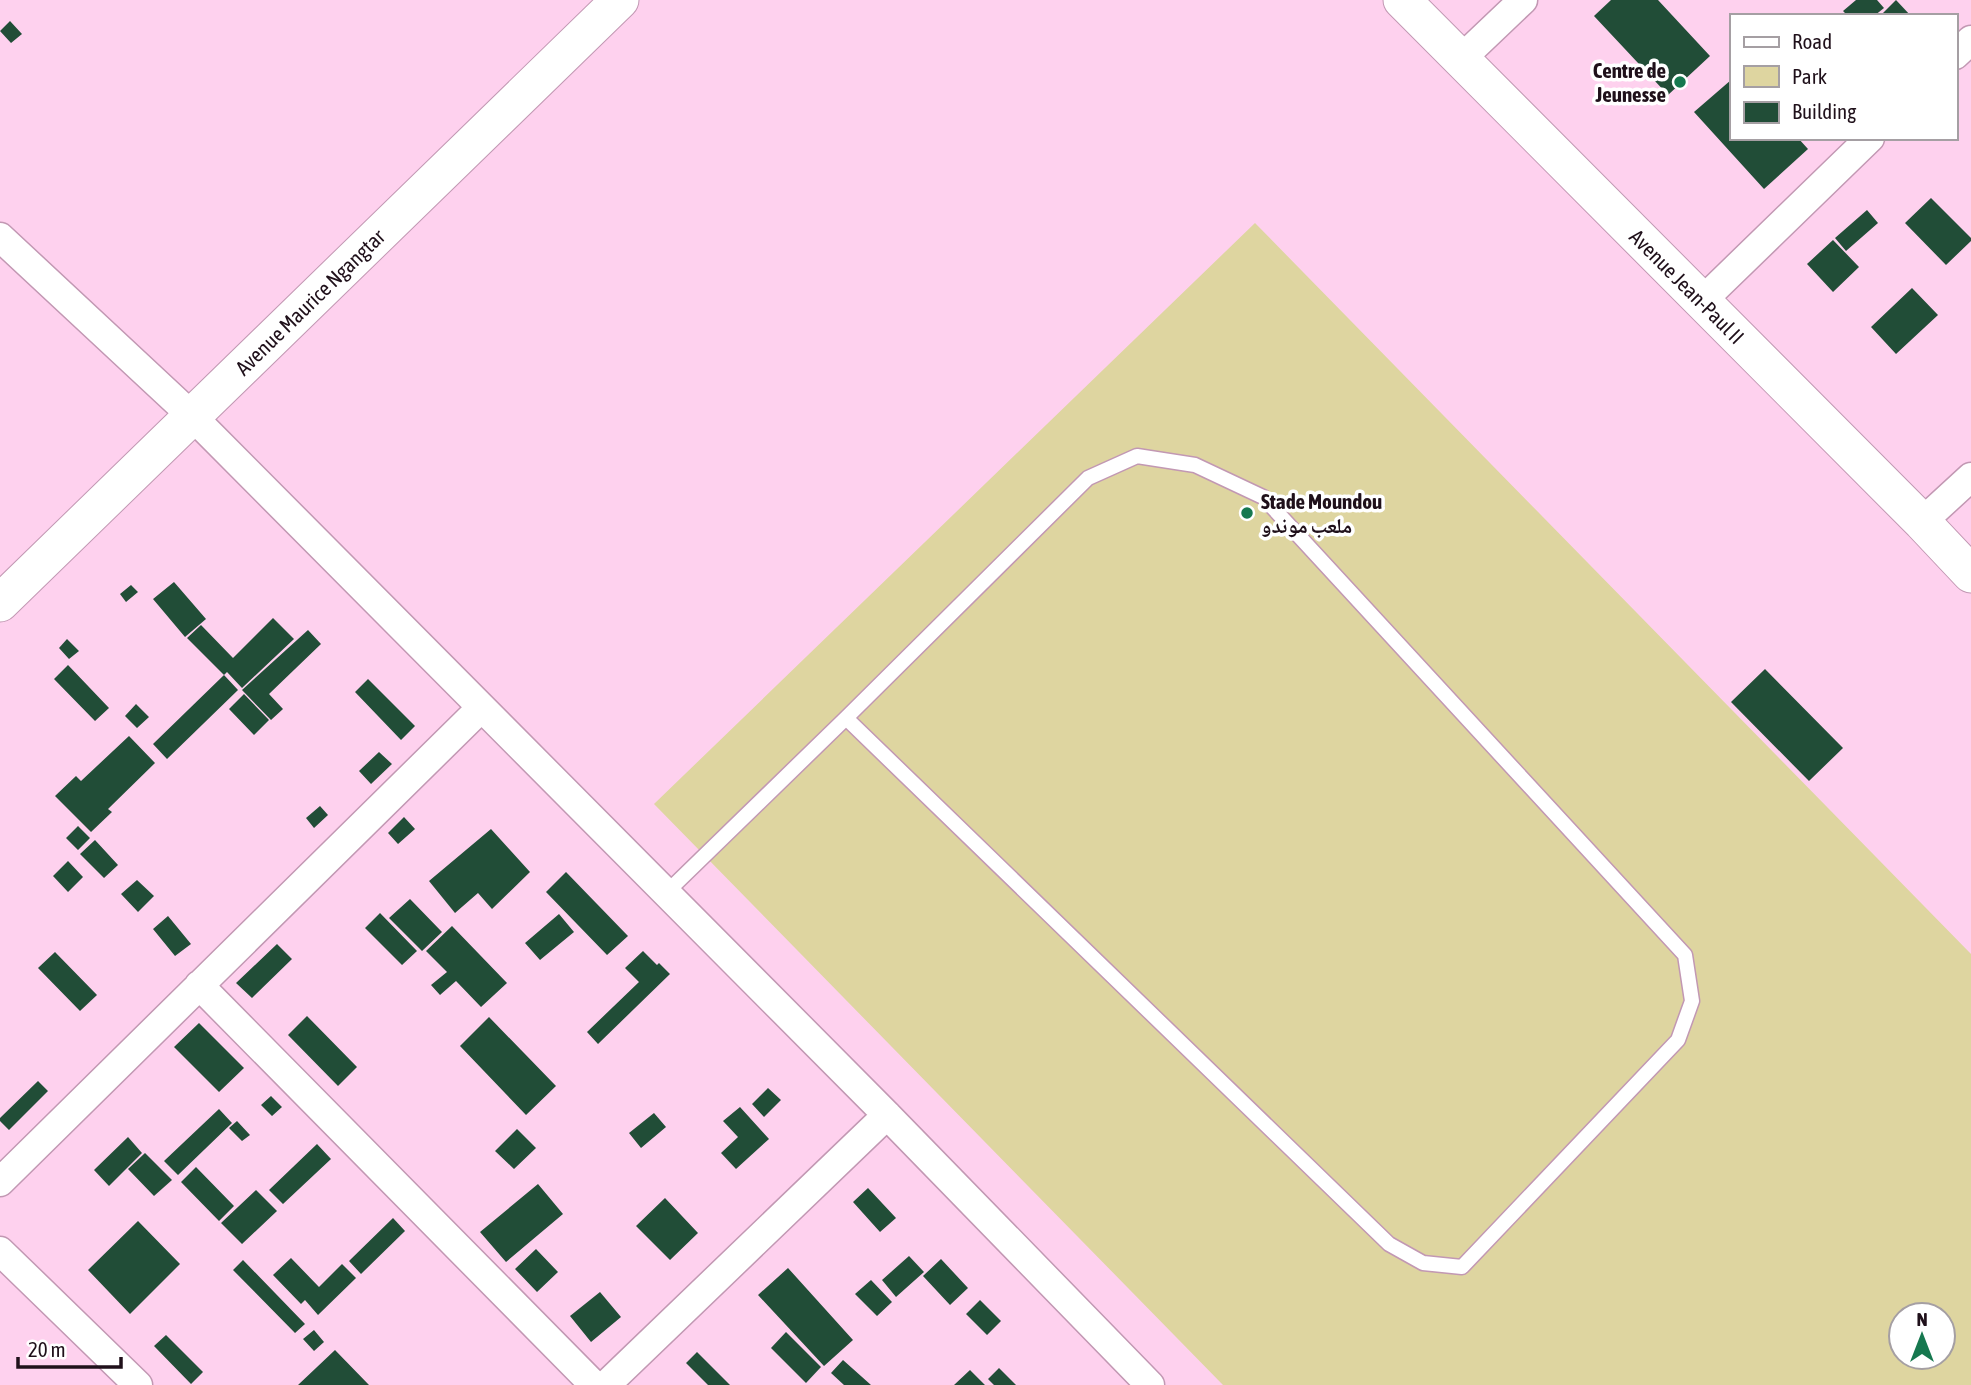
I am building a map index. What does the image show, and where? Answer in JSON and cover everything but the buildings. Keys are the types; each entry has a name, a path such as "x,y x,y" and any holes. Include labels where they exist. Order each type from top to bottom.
{"street":[{"name":"Avenue Maurice Ngangtar","path":"0,603 620,0"},
{"name":"Avenue Jean-Paul II","path":"1402,0 1971,574"},
{"path":"1461,59 1522,0"},
{"path":"1957,53 1971,40"},
{"path":"1702,301 1868,140"},
{"path":"0,237 191,415 887,1115 1150,1385"},
{"path":"1922,522 1971,477"},
{"path":"0,1182 481,708"},
{"path":"199,985 594,1385"},
{"path":"606,1385 887,1115"},
{"path":"0,1251 138,1385"}],"lane":[{"path":"666,893 1088,478 1137,456 1195,465 1263,497 1685,955 1692,1001 1678,1040 1462,1267 1423,1263 1389,1244 846,718"}],"green space":[{"name":"Stade Moundou ملعب موندو","path":"1255,223 1971,954 1971,1385 1223,1385 654,804"}],"place":[{"name":"Centre de Jeunesse","path":"1680,82"},
{"name":"Stade Moundou ملعب موندو","path":"1247,513"}]}
